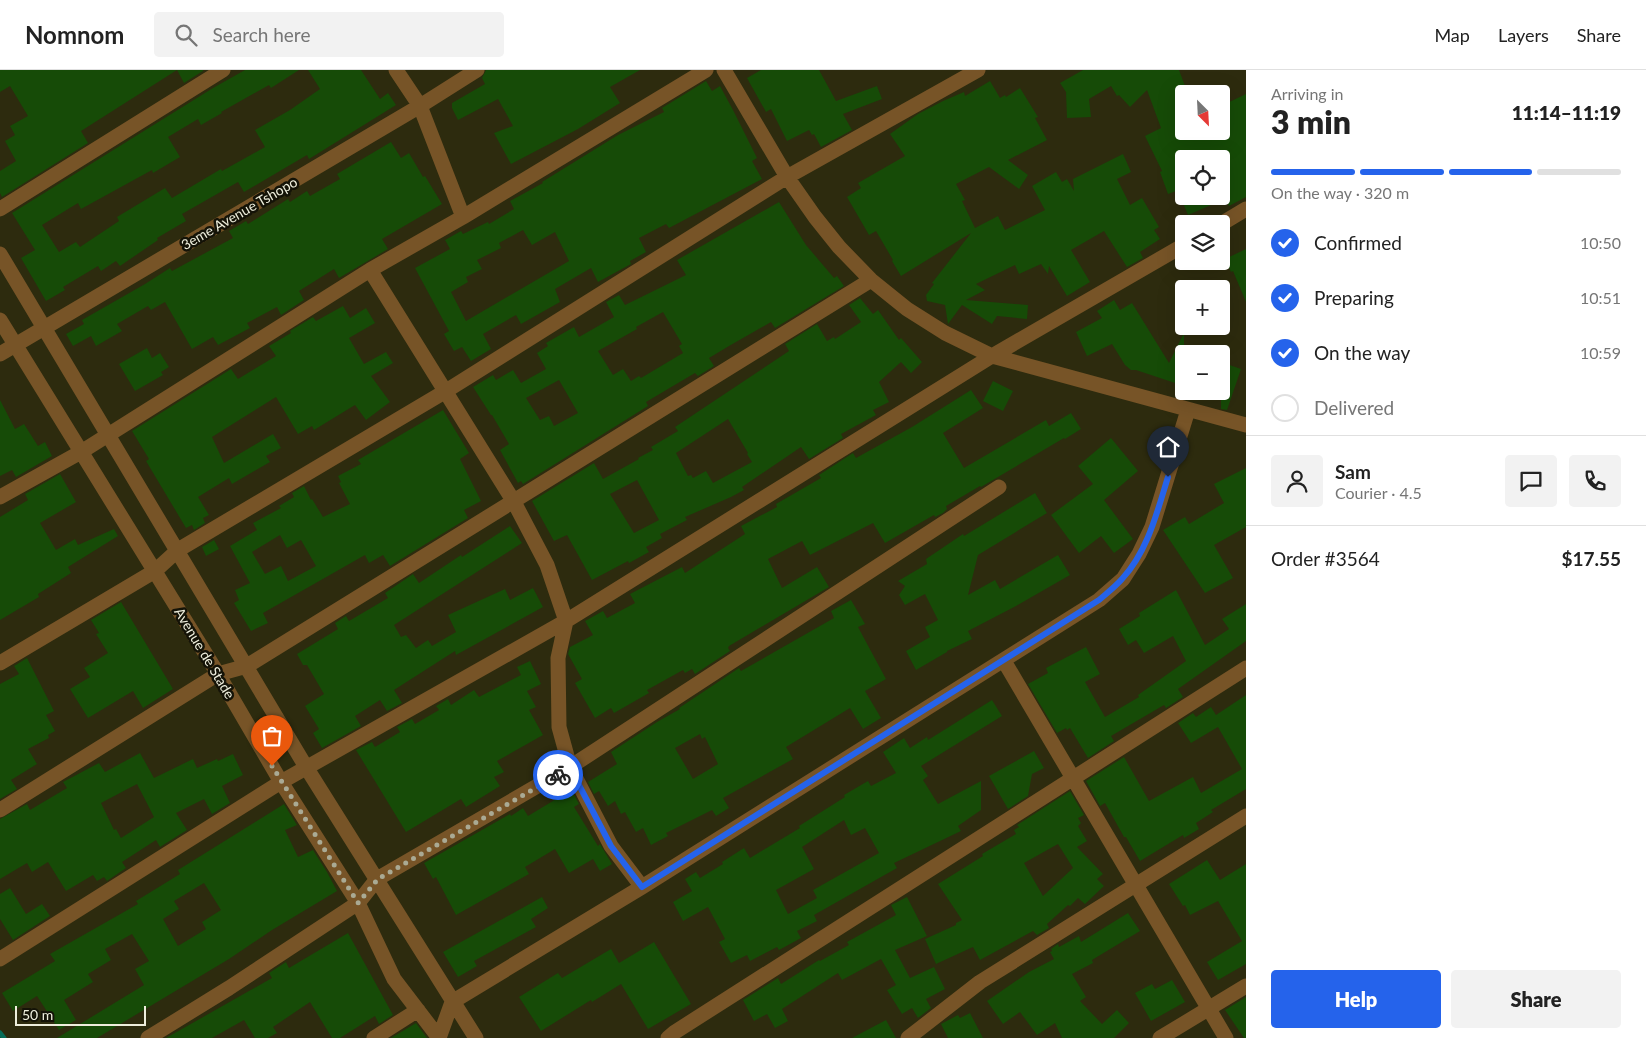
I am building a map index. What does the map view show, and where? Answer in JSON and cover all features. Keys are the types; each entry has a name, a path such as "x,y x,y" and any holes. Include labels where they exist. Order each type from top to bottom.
{"street":[{"path":"0,209 223,70"},
{"path":"396,70 420,106 462,217"},
{"name":"3eme Avenue Tshopo","path":"0,354 420,106 477,70"},
{"path":"0,497 108,436 370,270 462,217 706,70"},
{"path":"724,70 787,177 839,247 871,280 907,309 945,333 992,356 1246,425"},
{"path":"0,663 155,571 178,550 446,391 787,177 978,70"},
{"path":"1230,219 1246,209"},
{"path":"0,959 281,782 566,621 992,356 1175,250"},
{"path":"0,254 248,666 306,768 378,879 452,1002 476,1038"},
{"path":"370,270 514,502 547,565 566,621 558,658 559,727 570,768 611,846 642,887"},
{"path":"0,810 218,674 248,666 871,280"},
{"name":"Avenue de Stade","path":"0,320 218,674 281,782 358,903 394,980 439,1038"},
{"path":"439,1038 452,1002 642,887 1099,600 1123,579 1139,554 1152,527 1188,410"},
{"path":"148,1038 229,988 358,903 378,879 570,768 999,487"},
{"path":"1004,661 1226,1038"},
{"path":"668,1038 1246,668"},
{"path":"908,1038 980,982 1246,816"},
{"path":"1160,1038 1246,986"},
{"path":"374,1038 418,1010"}],"building":[{"path":"0,70 177,70 81,131 88,143 2,197 0,193 0,171 16,161 5,141 15,135 10,126 28,116 10,86 0,92"},
{"path":"177,70 203,70 203,71 184,83"},
{"path":"245,70 299,70 271,88 269,85 201,125 198,119 168,137 180,157 153,173 152,170 81,209 78,203 42,225 59,252 76,242 80,247 119,221 117,217 165,188 172,198 221,169 222,171 265,147 255,130 290,110 320,89 308,70 361,70 380,99 388,93 396,105 309,159 307,155 244,192 238,182 182,214 186,221 157,238 158,240 120,266 116,261 101,271 98,266 63,287 65,290 46,301 21,258 35,250 12,213"},
{"path":"486,70 640,70 610,87 620,103 578,129 511,164 494,133 513,126 498,99 458,120 452,108 452,103 485,84 482,78"},
{"path":"761,70 819,70 836,101 877,86 882,99 843,114 852,130 821,147 814,134 812,135 809,130 787,141 771,109 766,112 747,78"},
{"path":"1083,70 1179,70 1185,85 1175,85 1175,140 1230,140 1230,102 1246,94 1246,197 1229,206 1228,205 1230,205 1230,150 1175,150 1175,191 1168,194 1160,172 1162,171 1145,136 1161,128 1147,90 1130,107 1119,95 1117,96 1111,86 1089,99 1091,117 1067,118 1066,92 1060,83"},
{"path":"706,81 712,91 720,86 757,158 752,161 762,179 669,228 666,224 639,238 646,252 630,261 631,264 598,282 591,268 555,289 560,302 521,324 516,315 483,334 491,349 471,361 462,347 454,351 444,334 449,331 415,268 450,249 445,240 461,231 463,234 488,222 489,224 514,209 510,201 543,183 618,135 664,112 662,108","holes":["523,230 532,245 555,232 569,261 466,321 451,292 468,282 466,277 482,269 477,260 501,248 499,243"]},
{"path":"990,81 1000,98 1005,95 1006,97 1020,88 1038,117 1035,118 1047,140 1008,160 1028,175 1019,189 989,167 956,184 965,200 962,201 975,228 998,216 1005,230 1045,210 1032,186 1056,172 1062,182 1067,179 1074,191 1073,179 1123,154 1131,172 1117,179 1130,205 1142,198 1159,227 1154,230 1160,239 1140,252 1143,258 1127,267 1104,231 1071,250 1090,282 1067,296 1049,266 1048,274 1041,264 1019,274 1015,265 976,284 985,290 966,300 1028,305 1027,319 997,316 992,324 962,305 948,324 945,305 927,301 926,295 934,284 932,283 971,233 901,276 876,231 869,235 847,197 861,188 858,183 905,156 890,134 918,114 964,92 965,96"},
{"path":"391,142 401,158 409,153 442,204 382,239 388,249 339,278 334,269 299,291 304,300 281,315 277,307 247,323 250,328 218,345 213,337 192,349 165,302 151,310 148,306 117,324 122,331 96,346 91,336 73,346 66,334 84,324 82,320 170,268 172,271 233,238 229,231 246,221 248,224 288,199 290,202 307,191 310,196 340,179 337,174"},
{"path":"779,202 806,245 834,278 837,276 844,286 775,328 771,322 709,358 714,366 698,376 695,373 646,402 648,406 523,484 521,481 518,483 500,450 509,444 473,387 493,375 496,380 513,370 521,383 546,369 537,353 548,346 546,343 574,327 579,337 614,317 606,302 619,295 625,305 686,275 677,260","holes":["663,312 682,344 679,346 683,353 641,378 639,376 631,381 623,369 613,375 598,351","559,380 578,413 554,426 549,416 540,420 526,398"]},
{"path":"1184,205 1211,205 1188,215"},
{"path":"1246,249 1246,302 1233,271 1231,272 1230,270 1230,257"},
{"path":"860,298 873,314 878,310 899,340 901,338 922,362 911,373 901,362 879,382 889,402 873,410 876,415 841,434 843,438 809,459 801,447 742,487 744,490 685,517 687,520 660,534 662,538 646,547 649,552 592,580 567,535 554,541 532,501 594,463 603,479 639,459 653,450 651,447 678,431 675,427 789,351 785,344 817,324 827,341 834,337 835,339 861,322 849,305","holes":["728,419 752,462 713,483 706,471 693,478 691,475 688,476 676,453","637,480 659,520 634,533 610,494"]},
{"path":"1114,300 1120,310 1132,303 1169,363 1175,351 1175,383 1131,370 1125,365 1112,344 1087,356 1076,332 1102,318 1097,311"},
{"path":"343,306 350,318 366,308 375,323 349,338 364,364 386,352 393,363 371,376 390,402 366,420 355,405 314,430 312,426 298,434 276,397 212,437 224,463 273,434 281,448 266,456 270,462 232,484 229,478 198,497 209,515 203,518 205,523 194,530 192,525 186,528 146,461 149,459 132,431 231,369 238,379 276,356 269,346 291,333 290,331 313,317 316,321"},
{"path":"1183,335 1184,345 1178,345"},
{"path":"147,348 152,358 160,353 169,367 161,372 163,375 135,391 119,364"},
{"path":"1230,365 1241,369 1227,410 1221,409 1221,400 1230,400"},
{"path":"993,381 1013,391 1003,411 983,401"},
{"path":"971,390 983,408 943,433 964,468 1046,420 1049,426 1071,413 1081,429 946,506 947,509 943,513 935,517 934,515 885,543 873,523 810,555 802,541 768,559 782,588 817,567 829,587 729,646 730,651 695,674 692,669 685,673 683,670 647,690 649,693 614,713 611,708 595,718 575,683 582,679 568,654 570,647 593,635 585,621 603,611 607,618 635,603 630,594 682,567 685,573 745,534 741,526 777,507 776,504 821,478 819,475 853,453 856,458 912,427"},
{"path":"0,400 15,429 24,424 38,446 45,442 52,456 16,477 12,470 0,476"},
{"path":"443,410 469,453 460,459 481,501 464,510 468,518 390,566 383,555 369,563 365,555 263,613 268,623 251,631 234,603 239,600 235,590 250,583 230,546 257,530 253,523 281,508 279,506 294,497 292,493 304,486 323,517 350,504 339,483 341,482 338,476 361,464 358,460","holes":["280,535 287,548 301,540 316,566 288,581 281,566 265,574 252,552"]},
{"path":"1111,438 1138,471 1104,500 1133,539 1114,553 1101,536 1079,553 1051,515 1093,484 1078,466"},
{"path":"1246,468 1246,527 1214,545 1233,578 1205,593 1163,530 1185,517 1189,524 1224,503 1214,484"},
{"path":"60,474 76,502 40,523 56,550 75,539 78,545 114,529 118,536 68,567 71,573 38,594 39,597 0,620 0,517 28,500 25,494"},
{"path":"1035,493 1047,513 978,555 968,595 995,580 1000,589 1058,555 1070,575 968,631 972,639 947,651 916,670 906,651 930,637 925,627 938,620 925,594 905,605 899,595 905,586 898,581 927,564 926,559 963,534 964,536"},
{"path":"510,526 522,543 394,625 401,637 406,635 416,648 428,640 432,646 456,632 448,615 505,589 510,600 533,588 543,607 456,655 455,651 394,690 402,703 387,711 380,700 355,716 361,726 322,748 313,733 319,729 305,706 324,694 307,665 303,665 297,654 338,629 335,623 346,616 349,621 388,598 385,593 413,574 419,583"},
{"path":"214,540 219,549 206,556 202,547"},
{"path":"1176,590 1205,645 1229,629 1222,619 1246,604 1246,641 1178,689 1183,697 1166,708 1164,705 1111,736 1114,741 1088,758 1070,728 1057,733 1028,684 1048,673 1046,668 1086,647 1100,674 1085,682 1105,717 1139,697 1138,695 1186,661 1173,636 1144,653 1136,640 1128,645 1119,629 1140,616 1139,613"},
{"path":"851,600 865,624 858,627 886,679 865,691 881,718 863,729 850,708 786,747 793,759 723,798 729,808 716,816 712,810 666,833 668,836 651,845 643,828 636,832 625,812 621,814 615,801 608,806 599,791 594,794 588,782 617,764 611,752 680,709 739,668 741,671 834,618 831,611","holes":["700,734 702,739 705,737 718,764 693,779 675,748"]},
{"path":"121,602 173,689 143,708 133,691 88,718 70,689 90,677 84,668 108,653 96,634 99,633 91,620"},
{"path":"27,658 54,711 46,715 55,731 48,735 49,738 28,749 37,764 11,780 17,789 0,799 0,684 19,674 14,666"},
{"path":"530,661 541,684 527,691 536,707 529,710 543,735 497,761 504,772 494,777 500,786 466,807 461,799 406,832 356,750 372,742 375,747 400,732 397,727 412,719 415,724 439,710 436,706 448,699 451,705 474,690 479,697 521,675 517,667"},
{"path":"1246,695 1246,789 1211,810 1213,812 1196,823 1199,829 1184,838 1183,835 1140,861 1105,803 1100,806 1086,781 1124,757 1149,801 1193,777 1201,793 1242,769 1218,727 1191,743 1178,723 1193,713 1196,717 1211,707 1216,715"},
{"path":"992,700 1002,716 921,766 928,776 923,780 938,804 981,781 981,810 958,826 961,831 894,863 897,868 814,915 817,921 797,931 801,938 779,950 777,947 750,961 747,955 731,963 719,942 725,939 708,907 683,921 673,902 692,891 685,879 696,872 700,878 744,848 750,858 800,828 799,826 868,781 871,786 896,773 883,752 904,738 910,748 927,737 928,740","holes":["844,820 851,835 865,828 879,853 813,890 817,898 788,914 776,890 814,869 802,847"]},
{"path":"1034,751 1044,768 1032,774 1028,796 1008,809 989,776"},
{"path":"140,753 154,778 193,759 197,768 233,754 243,775 222,786 230,803 212,814 204,799 176,813 187,830 160,847 156,840 122,862 126,868 107,881 104,877 97,881 93,875 66,891 48,862 32,872 27,863 0,879 0,819 27,804 30,810 67,788 63,782 99,763 105,772","holes":["137,784 154,817 121,838 116,829 114,830 101,803"]},
{"path":"572,791 579,804 574,807 598,846 600,844 612,864 600,871 593,859 569,873 555,849 525,867 529,874 456,915 436,877 433,879 424,863 510,814 511,816 523,808 528,816"},
{"path":"1070,791 1084,815 1078,818 1081,823 1078,826 1087,841 1077,847 1103,874 1097,879 1104,886 1085,904 1078,898 1070,906 1068,905 1047,924 1049,928 1037,935 1033,931 980,960 973,947 936,964 925,939 956,925 956,923 962,920 938,884 983,856 982,854 1016,834 1014,830 1019,827 1017,825","holes":["1058,844 1073,868 1043,896 1024,863"]},
{"path":"284,804 297,825 285,830 298,857 313,850 337,891 272,930 229,959 97,1038 57,1038 144,985 135,969 149,961 132,934 105,949 111,960 88,974 93,982 64,1000 76,1020 59,1030 37,996 13,1011 2,993 55,961 50,954 138,904 136,901 180,874 178,870","holes":["204,883 221,910 202,922 206,929 178,946 163,919 179,909 174,901"]},
{"path":"1207,860 1220,880 1246,864 1246,964 1218,980 1207,962 1242,941 1218,901 1190,915 1169,884"},
{"path":"10,888 26,914 42,904 50,916 13,940 0,919 0,894"},
{"path":"542,897 548,908 531,919 536,927 474,961 477,966 458,977 443,952"},
{"path":"907,897 927,936 895,950 910,978 934,967 945,989 926,999 931,1008 918,1018 912,1008 902,1014 887,990 896,985 881,959 842,980 838,973 782,1009 788,1021 775,1028 767,1014 754,1021 743,1000 778,978 781,984 819,960 849,945 847,942 896,915 891,905"},
{"path":"1128,913 1140,931 1092,960 1093,963 1072,974 1086,997 1080,1001 1102,1024 1117,1010 1129,1023 1114,1038 1062,1038 1055,1023 1037,1035 1020,1012 1003,1024 987,1001 1029,972 1054,959 1050,952 1058,944 1059,947 1079,936 1081,942"},
{"path":"348,933 393,1015 379,1024 375,1016 340,1038 332,1038 310,1002 273,1027 277,1033 268,1038 255,1038 244,1020 212,1038 166,1038 272,978 269,973 286,962 289,968"},
{"path":"654,942 691,1004 648,1029 621,984 541,1031 519,997 558,973 562,978 611,949 619,963"},
{"path":"1172,980 1185,1002 1151,1021 1135,993 1152,984 1155,989"},
{"path":"1246,997 1246,1038 1244,1038 1225,1010"},
{"path":"970,1013 983,1038 948,1038 941,1024 958,1015 960,1018"},
{"path":"886,1020 896,1038 852,1038"},
{"path":"416,1023 427,1038 391,1038"}],"waterway":[{"path":"0,1033 4,1038"}],"way so far":[{"path":"272,766 358,903 378,879 558,775"}],"route":[{"path":"558,775 570,768 611,846 642,887 1099,600 1123,579 1139,554 1152,527 1168,477"}]}
